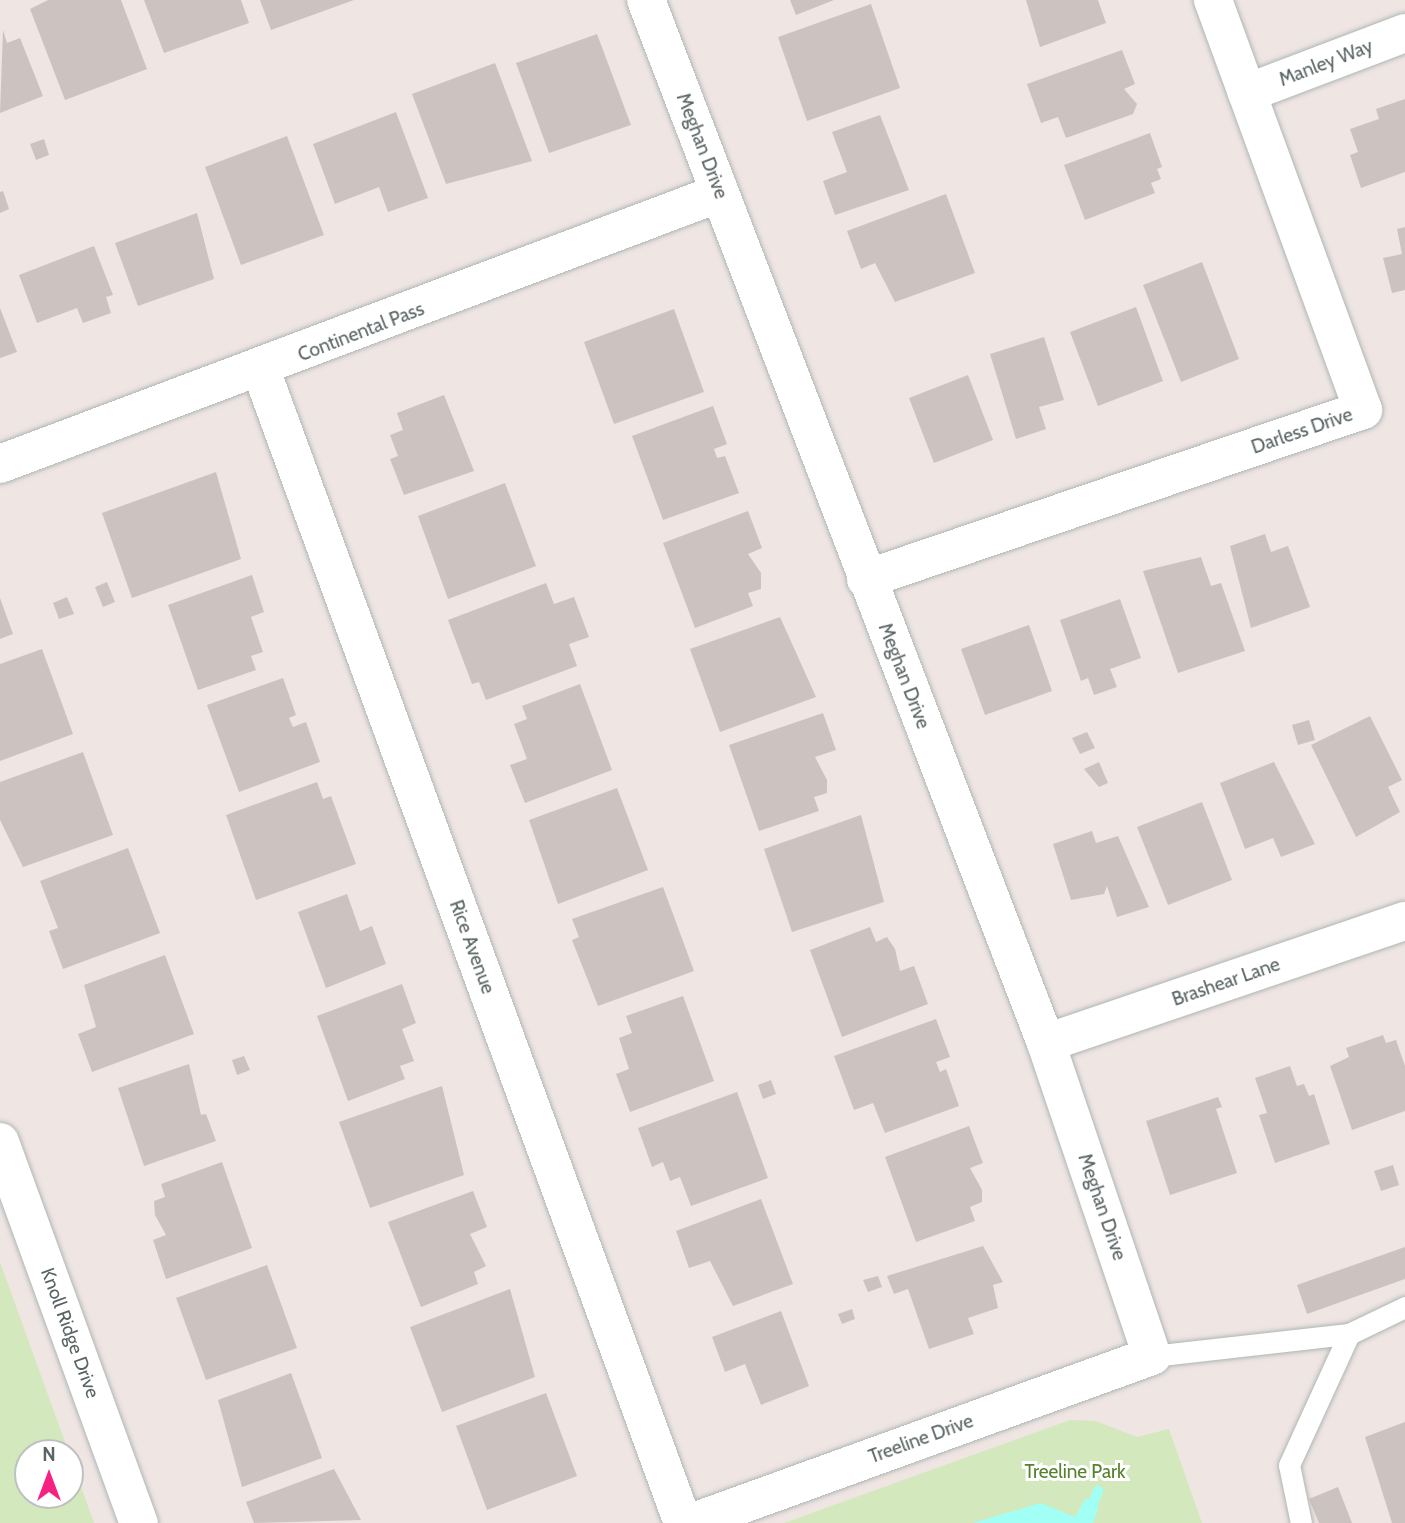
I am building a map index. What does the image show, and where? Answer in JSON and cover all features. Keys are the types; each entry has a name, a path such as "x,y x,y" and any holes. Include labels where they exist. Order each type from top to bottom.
{"street":[{"name":"Meghan Drive","path":"646,0 1046,1043 1152,1356"},
{"name":"Darless Drive","path":"866,579 1363,410 1213,0"},
{"name":"Manley Way","path":"1247,93 1405,33"},
{"name":"Continental Pass","path":"0,464 261,370 720,193"},
{"name":"Rice Avenue","path":"261,370 683,1523"},
{"name":"Brashear Lane","path":"1046,1043 1405,921"},
{"name":"Knoll Ridge Drive","path":"0,1142 139,1523"},
{"name":"Treeline Drive","path":"691,1523 1152,1356"}],"lane":[{"path":"1152,1356 1349,1334 1405,1307"},
{"path":"1301,1523 1289,1465 1349,1334"}],"green space":[{"path":"0,1262 64,1439 14,1439 14,1509 84,1509 84,1495 94,1523 0,1523"},
{"name":"Treeline Park","path":"1070,1420 1096,1421 1137,1437 1169,1429 1202,1523 784,1523"}],"water":[{"path":"1086,1498 1099,1506 1093,1523 973,1523 1041,1503 1075,1517"}],"building":[{"path":"48,0 121,0 147,69 65,100 30,9"},
{"path":"144,0 241,0 249,23 164,53"},
{"path":"260,0 354,0 271,30"},
{"path":"790,0 834,0 796,15"},
{"path":"1026,0 1098,0 1106,23 1040,47"},
{"path":"871,4 900,88 807,121 778,37"},
{"path":"3,30 7,43 20,38 43,96 0,113"},
{"path":"597,34 631,125 549,153 516,63"},
{"path":"1122,50 1135,84 1124,89 1137,104 1133,114 1066,138 1058,117 1041,123 1027,84"},
{"path":"495,63 532,161 446,184 412,94"},
{"path":"1405,99 1405,172 1361,188 1350,155 1358,152 1350,129 1379,119 1376,109"},
{"path":"396,112 428,198 388,212 379,187 335,204 313,144"},
{"path":"880,115 909,190 835,215 823,181 847,172 832,132"},
{"path":"1150,133 1162,167 1157,169 1161,179 1151,183 1155,193 1085,220 1064,165"},
{"path":"287,136 324,235 241,265 205,167"},
{"path":"44,139 49,155 36,160 30,144"},
{"path":"3,191 9,209 0,213 0,192"},
{"path":"946,194 975,273 895,302 875,263 861,269 847,231"},
{"path":"197,213 214,279 138,306 115,243"},
{"path":"1405,227 1405,290 1392,293 1383,258 1402,254 1397,229"},
{"path":"94,246 113,295 106,297 111,313 83,323 77,308 37,323 19,275"},
{"path":"1202,262 1239,359 1181,382 1143,285"},
{"path":"1136,307 1163,381 1098,406 1070,332"},
{"path":"0,308 17,352 0,358"},
{"path":"674,309 704,392 614,424 584,342"},
{"path":"1044,337 1064,400 1039,407 1046,429 1016,439 990,354"},
{"path":"968,375 993,440 934,463 909,398"},
{"path":"444,395 474,471 404,495 390,459 398,456 390,435 403,430 397,413"},
{"path":"713,406 727,444 714,449 717,458 725,456 739,493 663,520 632,436"},
{"path":"216,472 241,559 132,598 102,513"},
{"path":"505,483 536,566 448,599 418,516"},
{"path":"748,511 762,548 748,554 761,573 761,589 748,593 753,606 695,628 663,543"},
{"path":"1265,534 1271,552 1288,546 1310,607 1251,628 1230,546"},
{"path":"1201,557 1211,586 1221,583 1245,651 1178,673 1143,571"},
{"path":"252,575 264,612 251,617 263,652 251,656 256,670 198,690 168,605"},
{"path":"107,582 115,602 103,607 95,587"},
{"path":"546,583 554,604 574,597 589,637 569,644 577,666 486,700 479,682 472,684 448,620"},
{"path":"67,597 74,614 59,619 53,603"},
{"path":"0,598 13,634 0,639"},
{"path":"1120,599 1141,658 1110,669 1117,687 1094,695 1088,678 1081,681 1060,620"},
{"path":"780,617 816,697 720,732 690,649"},
{"path":"1029,625 1052,691 985,715 961,649"},
{"path":"42,649 73,734 0,761 0,664"},
{"path":"283,678 296,715 289,718 293,727 306,722 320,762 239,792 207,705"},
{"path":"580,684 612,770 525,803 510,765 527,759 514,724 527,719 522,706"},
{"path":"823,713 836,750 815,757 827,780 827,793 814,797 819,811 759,831 729,745"},
{"path":"1370,716 1402,780 1388,787 1400,812 1356,837 1311,745"},
{"path":"1309,720 1315,740 1298,745 1292,725"},
{"path":"1087,732 1095,748 1080,754 1072,738"},
{"path":"83,752 113,835 23,867 0,820 0,782"},
{"path":"1099,762 1108,783 1099,787 1084,769"},
{"path":"1274,762 1315,844 1281,857 1273,838 1245,849 1220,783"},
{"path":"317,782 323,799 331,796 356,864 256,900 226,815"},
{"path":"617,788 648,870 558,904 529,820"},
{"path":"1202,802 1232,880 1168,905 1137,827"},
{"path":"861,815 884,902 792,932 764,849"},
{"path":"1092,831 1096,843 1118,836 1149,907 1117,917 1107,886 1104,894 1071,900 1053,844"},
{"path":"128,848 160,933 63,969 49,931 58,928 40,881"},
{"path":"663,887 694,971 598,1006 572,940 579,937 572,919"},
{"path":"347,894 360,931 372,926 386,964 326,988 298,912"},
{"path":"870,927 876,942 887,937 895,949 900,971 914,966 928,1004 842,1037 810,950"},
{"path":"165,955 194,1034 92,1072 78,1034 96,1027 84,985"},
{"path":"402,984 416,1023 402,1029 414,1061 400,1066 405,1079 348,1101 317,1016"},
{"path":"683,996 714,1081 630,1112 616,1074 629,1069 619,1038 632,1033 626,1016"},
{"path":"936,1019 950,1057 936,1062 940,1072 946,1069 959,1106 885,1133 873,1103 854,1110 834,1056"},
{"path":"1383,1035 1386,1043 1396,1040 1405,1066 1405,1111 1352,1130 1330,1066 1349,1057 1346,1048"},
{"path":"244,1056 250,1070 237,1075 232,1060"},
{"path":"189,1064 201,1115 206,1114 216,1141 144,1166 118,1088"},
{"path":"1290,1066 1297,1086 1304,1084 1309,1096 1314,1094 1330,1144 1275,1163 1259,1115 1267,1113 1255,1078"},
{"path":"771,1080 776,1094 763,1099 758,1085"},
{"path":"442,1086 464,1175 370,1208 339,1122"},
{"path":"737,1092 768,1178 691,1206 680,1177 670,1181 663,1162 652,1167 638,1128"},
{"path":"1218,1097 1222,1107 1216,1109 1237,1173 1170,1195 1146,1121"},
{"path":"969,1126 983,1163 970,1168 982,1190 982,1202 970,1207 975,1221 916,1242 885,1157"},
{"path":"222,1162 252,1248 166,1279 153,1240 166,1235 155,1215 154,1201 165,1197 161,1184"},
{"path":"1393,1165 1399,1185 1381,1191 1374,1171"},
{"path":"473,1191 487,1227 470,1234 486,1266 474,1272 478,1284 421,1307 388,1222"},
{"path":"761,1199 793,1284 733,1306 710,1261 689,1268 676,1231"},
{"path":"983,1246 1003,1282 993,1285 998,1308 968,1318 974,1334 929,1349 908,1289 894,1294 887,1276"},
{"path":"1405,1247 1405,1279 1307,1314 1297,1285"},
{"path":"267,1265 297,1348 206,1380 176,1298"},
{"path":"878,1276 882,1287 868,1292 863,1280"},
{"path":"510,1289 535,1377 442,1412 410,1327"},
{"path":"852,1309 855,1319 842,1324 838,1314"},
{"path":"781,1311 809,1386 761,1405 745,1364 725,1372 712,1337"},
{"path":"291,1373 322,1458 242,1487 218,1400"},
{"path":"546,1393 577,1476 487,1510 456,1426"},
{"path":"1405,1422 1405,1523 1392,1523 1365,1437"},
{"path":"334,1469 361,1520 254,1523 246,1502"},
{"path":"1338,1487 1352,1523 1319,1523 1309,1499"}],"waterway":[{"path":"1085,1523 1098,1490"}]}
